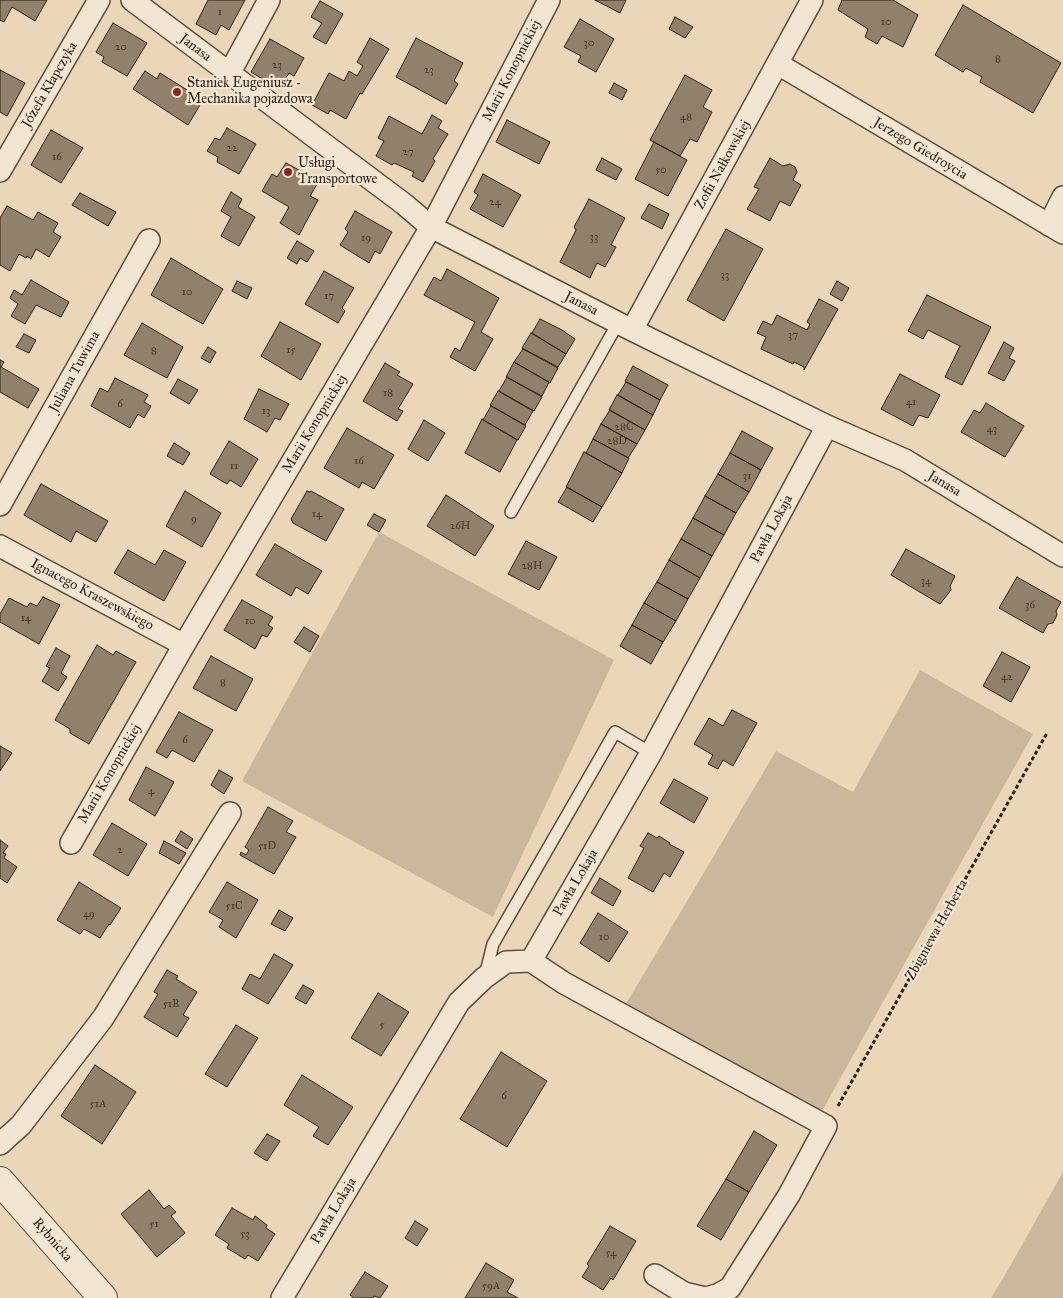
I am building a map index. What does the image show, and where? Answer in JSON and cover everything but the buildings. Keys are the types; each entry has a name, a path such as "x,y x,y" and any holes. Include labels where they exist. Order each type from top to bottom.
{"street":[{"name":"Józefa Kłapczyka","path":"0,171 99,0"},
{"name":"Janasa","path":"132,0 404,204 431,227 827,426 905,460 1063,556"},
{"path":"229,74 269,0"},
{"name":"Marii Konopnickiej","path":"71,843 184,645 431,227 549,0"},
{"name":"Zofii Nałkowskiej","path":"625,326 778,64 812,0"},
{"name":"Jerzego Giedroycia","path":"778,64 1056,229"},
{"path":"1056,229 1063,197"},
{"name":"Juliana Tuwima","path":"0,505 150,240"},
{"name":"Pawła Lokaja","path":"282,1298 459,1002 484,978 506,962 531,961 651,753 827,426"},
{"name":"Ignacego Kraszewskiego","path":"0,546 184,645"},
{"path":"0,1144 21,1125 104,1018 230,813"},
{"path":"531,961 564,983 826,1126 789,1195 730,1288 717,1295 705,1298 684,1293 654,1275"},
{"name":"Rybnicka","path":"0,1181 103,1298"}],"lane":[{"path":"511,512 625,326"},
{"path":"484,978 493,944 615,732 651,753"}],"path":[{"name":"Zbigniewa Herberta","path":"826,1126 1047,733"}],"shaded area":[{"path":"379,532 614,660 493,917 242,781"},
{"path":"920,670 1033,734 822,1111 623,1009 776,751 853,792"},
{"path":"1063,1172 1063,1298 991,1298 1009,1268"}],"place":[{"name":"Staniek Eugeniusz - Mechanika pojazdowa","path":"177,92"},
{"name":"Usługi Transportowe","path":"288,172"}]}
